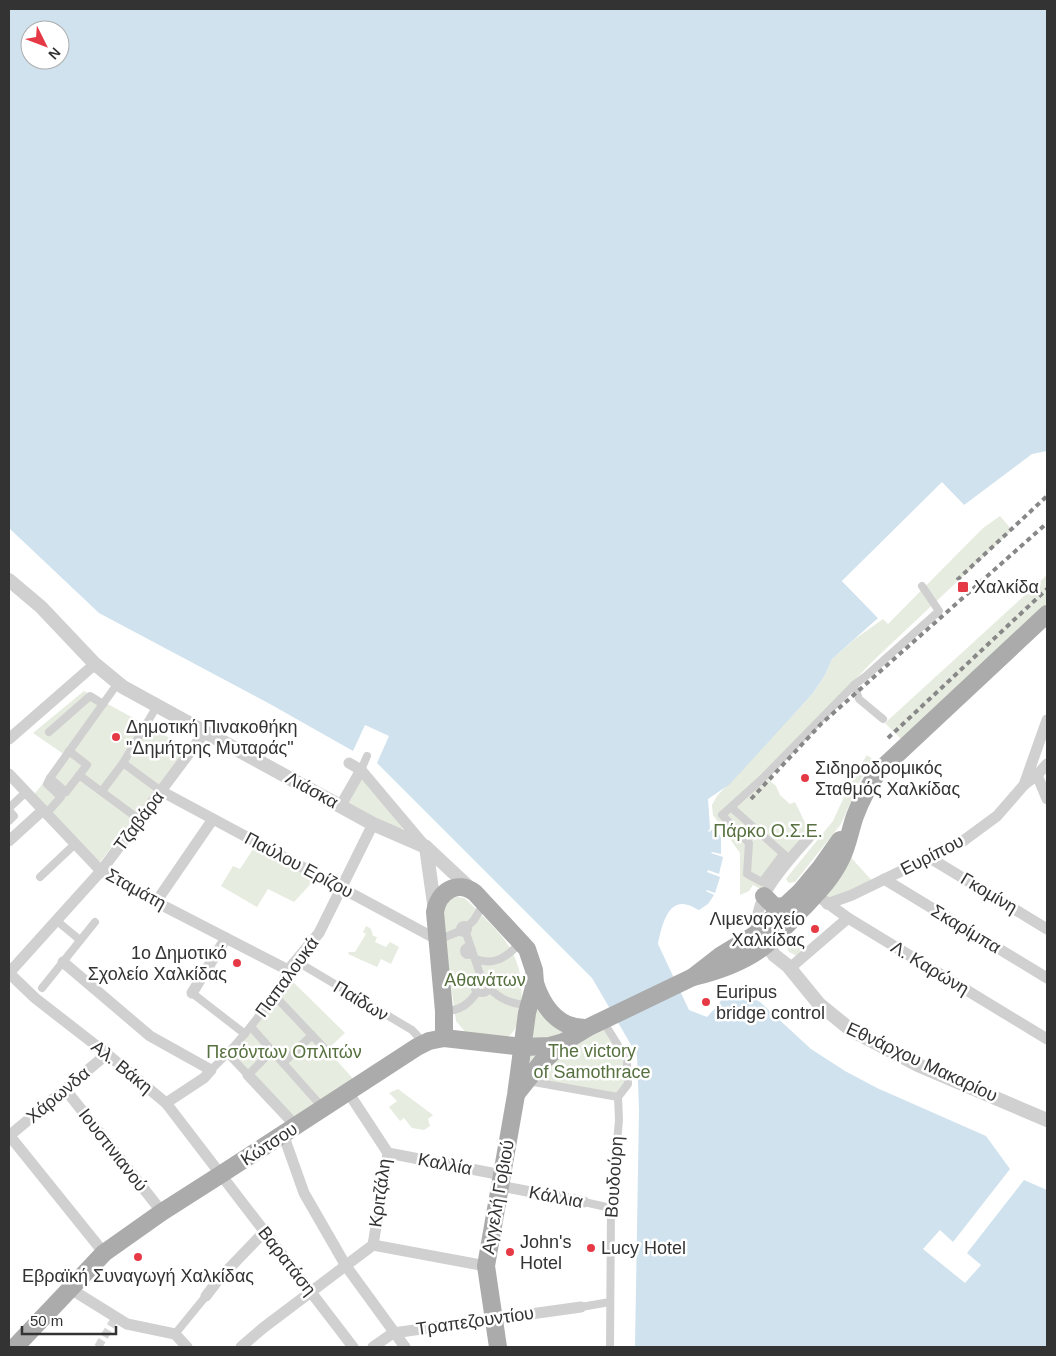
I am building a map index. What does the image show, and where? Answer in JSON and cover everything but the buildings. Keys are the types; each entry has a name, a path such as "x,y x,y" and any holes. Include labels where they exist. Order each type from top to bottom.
{"main road":[{"path":"521,1088 541,1063 575,1033 692,978 720,956 743,943 766,937 821,899 831,876 840,862 865,793 878,772 1047,614"},
{"path":"766,937 785,906 821,867 854,819"},
{"path":"444,1038 444,1011 435,912 438,900 449,889 464,887 479,898"},
{"path":"764,896 775,907 785,906"},
{"name":"Λιάσκα","path":"479,898 521,942 530,956 535,983 529,1005 523,1047"},
{"path":"535,983 547,1008 575,1033"},
{"name":"Κώτσου","path":"15,1347 104,1253 162,1212 424,1043 444,1038 523,1047 550,1046 575,1033"},
{"name":"Αγγελή Γοβιού","path":"498,1347 486,1266 501,1180 521,1088 523,1047"}],"street":[{"name":"Λιάσκα","path":"9,580 41,607 95,664 118,683 205,732 220,736 373,824 426,847 479,898"},
{"path":"810,835 762,882 747,874 750,843 722,815 732,808 854,685 940,611 922,586"},
{"path":"9,739 95,664"},
{"path":"10,838 45,812 61,797 47,784 50,778 118,683"},
{"path":"854,685 858,699 883,719"},
{"path":"49,732 90,696 103,704"},
{"path":"102,792 123,763 157,706"},
{"path":"1024,785 1047,720"},
{"name":"Τζαβάρα","path":"9,973 102,871 205,732"},
{"path":"50,778 66,792 87,765 69,752"},
{"path":"341,805 367,756"},
{"path":"123,763 161,791"},
{"path":"349,763 361,770 426,847 435,912"},
{"path":"1024,785 1047,764"},
{"name":"Σταμάτη","path":"9,774 102,871 156,902 226,938 292,965"},
{"path":"79,775 140,820"},
{"path":"1037,775 1047,799"},
{"name":"Ευρίπου","path":"821,899 852,895 963,841 986,826 1006,807 1024,785"},
{"path":"9,802 24,791"},
{"path":"9,821 14,816 9,809 24,791"},
{"name":"Παύλου Ερίζου","path":"161,791 438,940"},
{"path":"732,808 787,857"},
{"path":"156,902 213,819"},
{"name":"Παπαλουκά","path":"166,1103 204,1078 246,1034 274,995 292,965 319,933 373,824"},
{"path":"40,877 75,844"},
{"path":"766,937 757,918 764,896 787,857"},
{"name":"Γκομίνη","path":"930,858 1047,929"},
{"name":"Σκαρίμπα","path":"884,879 1047,978"},
{"path":"438,940 464,930 474,920 479,898"},
{"name":"Λ. Καρώνη","path":"821,899 848,918 1046,1034"},
{"path":"789,967 848,918"},
{"path":"57,921 80,940"},
{"path":"42,988 95,922"},
{"path":"464,930 481,977"},
{"name":"Εθνάρχου Μακαρίου","path":"766,937 774,954 789,967 828,1014 862,1038 918,1065 1047,1120"},
{"path":"226,938 192,993 246,1034"},
{"path":"475,959 484,962 494,962 503,959 521,942"},
{"path":"63,962 150,1036 211,1070"},
{"name":"Παίδων","path":"292,965 412,1030 424,1043"},
{"name":"Αλ. Βάκη","path":"9,973 35,998 166,1103 220,1175"},
{"path":"477,992 474,984 481,977"},
{"path":"481,977 487,979 489,988 506,1002 529,1005"},
{"path":"477,992 485,992 489,988"},
{"path":"444,1011 452,1011 462,1007 477,992"},
{"path":"274,995 326,1050"},
{"name":"Βουδούρη","path":"606,1020 626,1059 628,1084 618,1097 619,1120 611,1208 610,1347"},
{"path":"251,1027 323,1108"},
{"path":"283,1062 312,1035"},
{"path":"248,1075 272,1051"},
{"name":"Χάρωνδα","path":"9,1135 107,1054"},
{"path":"228,1054 248,1075 289,1130 304,1193 346,1266 405,1347"},
{"path":"521,1088 618,1097"},
{"name":"Ιουστινιανού","path":"65,1089 162,1212"},
{"name":"Κριτζάλη","path":"348,1092 388,1153 373,1245"},
{"path":"9,1135 104,1253"},
{"name":"Καλλία","path":"388,1153 501,1180"},
{"name":"Βαρατάση","path":"220,1175 353,1347"},
{"name":"Κάλλια","path":"501,1180 611,1208"},
{"path":"175,1334 219,1279 264,1232"},
{"path":"242,1347 263,1328 373,1245 486,1266"},
{"path":"69,1288 126,1324 175,1334 187,1347"},
{"path":"581,1306 610,1302"},
{"name":"Τραπεζουντίου","path":"374,1347 393,1333 581,1306"}],"green space":[{"name":"Πάρκο Ο.Σ.Ε.","path":"1000,516 1012,530 874,660 763,775 776,786 780,795 790,804 795,802 811,835 766,892 753,885 749,891 740,895 740,853 713,815 712,805 717,796 813,693 825,675 832,659 855,639 883,619 888,624 983,528"},
{"path":"1047,575 1047,614 906,744 885,723"},
{"path":"84,691 188,748 100,862 33,796 65,755 33,733"},
{"path":"867,755 874,760 861,779 841,824 795,882 789,883 786,879 833,821 855,773"},
{"path":"361,770 407,824 395,834 341,805"},
{"path":"257,843 318,876 294,902 268,889 257,907 221,886 233,866 240,869"},
{"path":"845,851 875,884 827,904 822,888"},
{"name":"Αθανάτων","path":"451,898 464,898 469,902 496,930 510,948 517,964 521,981 518,1021 515,1029 509,1036 502,1039 467,1034 456,1021 441,914"},
{"path":"366,926 371,929 373,936 377,937 375,942 386,947 390,942 399,947 391,964 381,959 377,967 348,954 349,952 355,952 366,934 363,932"},
{"path":"796,933 808,948 797,956 789,952 786,946 787,941"},
{"name":"Πεσόντων Οπλιτών","path":"286,975 345,1033 327,1050 359,1085 296,1126 228,1054"},
{"name":"The victory of Samothrace","path":"535,983 558,1019 603,1021 627,1063 628,1084 618,1097 526,1081"},
{"path":"398,1089 433,1115 428,1119 430,1126 424,1130 412,1128 404,1118 400,1121 389,1107 397,1101 389,1093"}],"water":[{"path":"9,9 1047,9 1047,451 1032,454 964,505 942,483 842,581 878,618 832,659 825,675 813,693 730,784 708,799 710,829 708,831 714,828 721,837 721,854 711,853 723,857 719,874 708,870 707,872 720,877 715,893 706,891 714,895 708,904 699,910 689,905 681,904 670,910 663,923 658,944 689,1010 707,1017 719,1004 724,994 749,996 760,1002 811,1049 845,1071 877,1088 986,1136 1010,1169 953,1242 940,1230 923,1249 965,1283 981,1265 967,1253 1024,1180 1047,1190 1047,1347 635,1347 639,1110 637,1055 592,978 377,763 389,736 365,725 353,751 270,704 99,613 9,528"}],"pier":[{"path":"942,482 965,506 962,507 942,486 846,581 880,616 878,618 842,581"}],"tunnel":[{"path":"98,1347 116,1317"}],"railway":[{"path":"957,580 1047,496"},
{"path":"751,799 821,724 1047,523"},
{"path":"888,738 1047,589"}],"place":[{"name":"Χαλκίδα","path":"963,587"},
{"name":"Δημοτική Πινακοθήκη \"Δημήτρης Μυταράς\"","path":"116,737"},
{"name":"Σιδηροδρομικός Σταθμός Χαλκίδας","path":"805,778"},
{"name":"Λιμεναρχείο Χαλκίδας","path":"815,929"},
{"name":"1ο Δημοτικό Σχολείο Χαλκίδας","path":"237,963"},
{"name":"Euripus bridge control","path":"706,1002"},
{"name":"Lucy Hotel","path":"591,1248"},
{"name":"John's Hotel","path":"510,1252"},
{"name":"Εβραϊκή Συναγωγή Χαλκίδας","path":"138,1257"}]}
